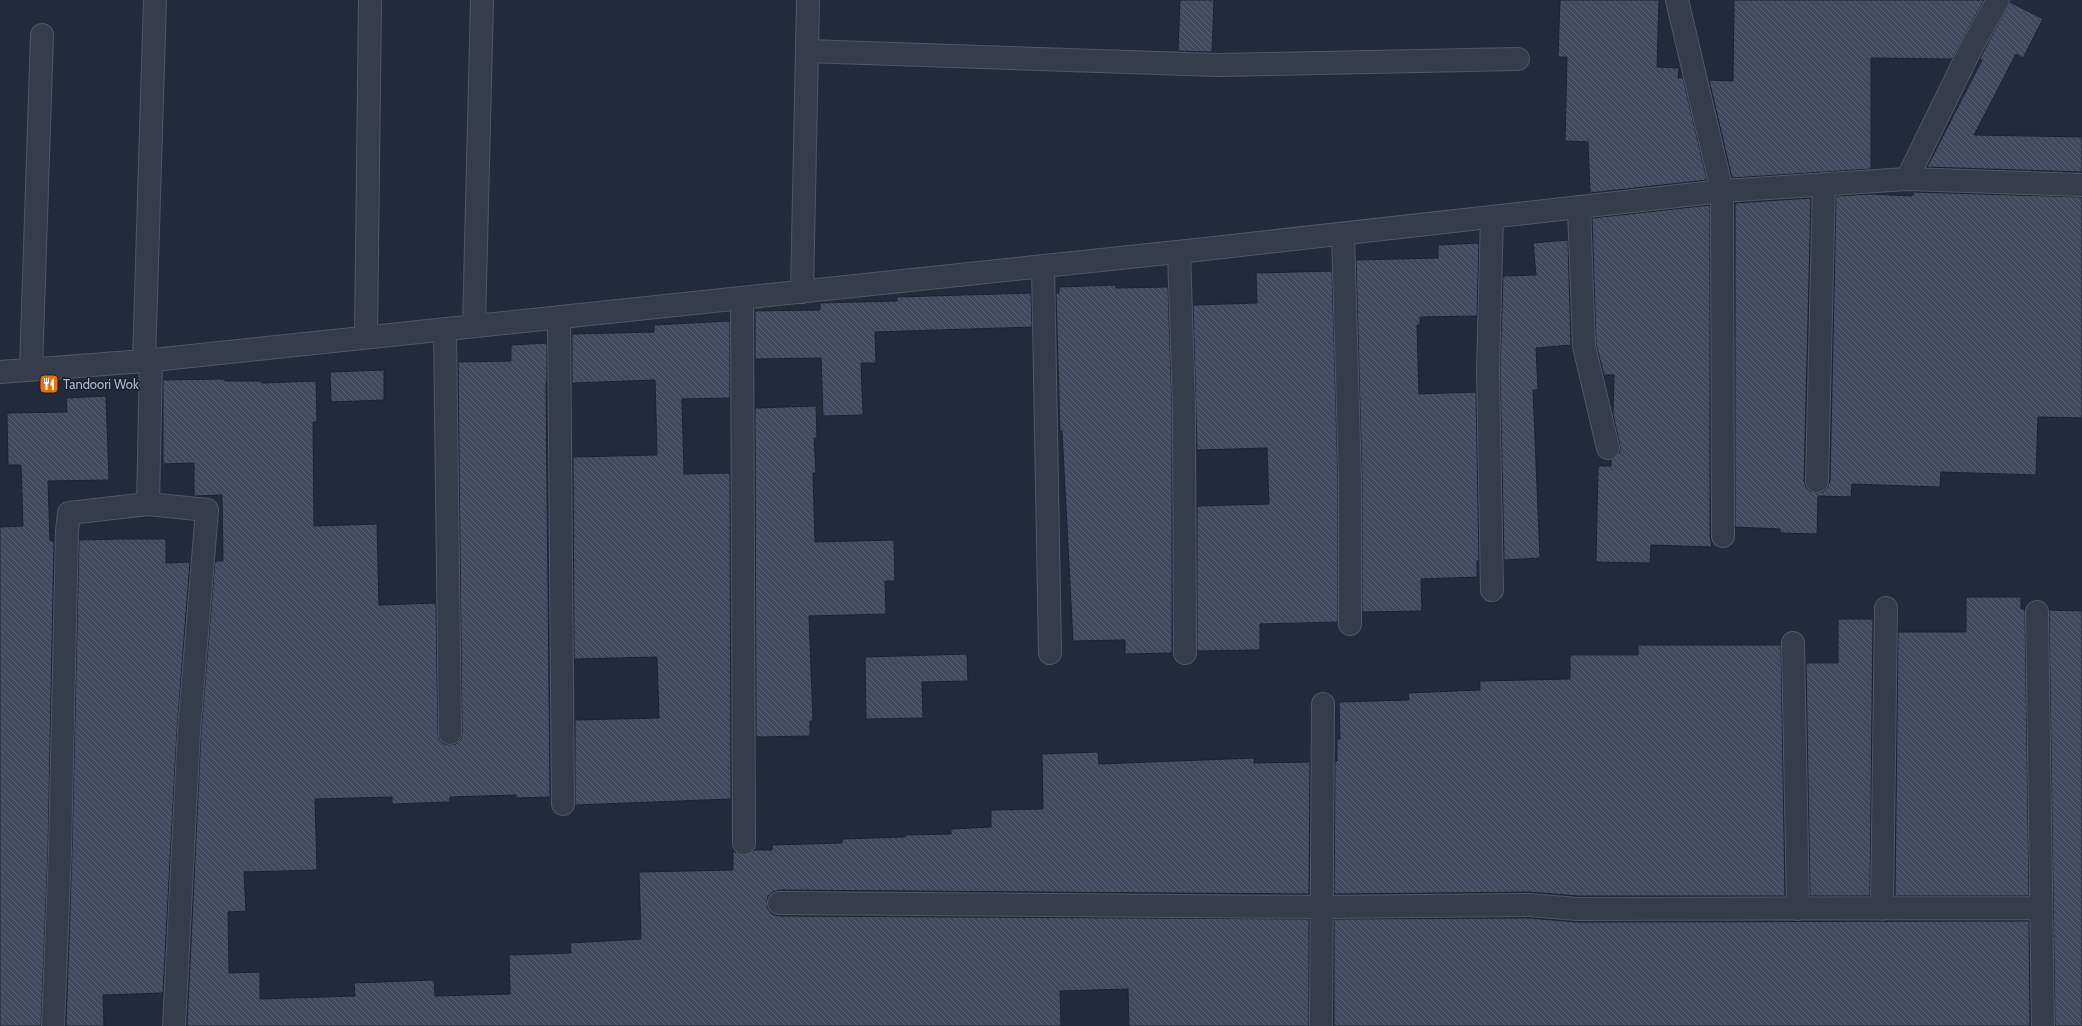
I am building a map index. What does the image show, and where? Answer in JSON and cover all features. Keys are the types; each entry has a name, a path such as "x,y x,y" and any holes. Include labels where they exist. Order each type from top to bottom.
{"street":[{"path":"148,504 148,361 155,0"},
{"path":"366,337 370,0"},
{"path":"474,326 482,0"},
{"path":"802,292 808,0"},
{"path":"1678,0 1722,191 1723,536"},
{"path":"1907,179 1970,52 1998,0"},
{"path":"31,369 42,35"},
{"path":"807,52 1217,65 1518,59"},
{"path":"0,372 148,361 1179,252 1722,191 1907,179 2082,185"},
{"path":"1816,482 1824,184"},
{"path":"1579,207 1584,346 1608,448"},
{"path":"1492,217 1488,371 1492,590"},
{"path":"1343,234 1350,480 1350,624"},
{"path":"1179,252 1184,408 1185,653"},
{"path":"1043,266 1050,653"},
{"path":"742,298 744,842"},
{"path":"559,317 563,804"},
{"path":"445,329 450,733"},
{"path":"53,1026 60,851 67,531 69,513 148,504 206,510 189,731 174,1026"},
{"path":"1882,909 1886,608"},
{"path":"2038,612 2043,1026"},
{"path":"1793,643 1798,909"},
{"path":"1321,1026 1323,704"},
{"path":"779,903 1322,907 1529,905 1577,909 2041,908"}],"building":[{"path":"1180,0 1214,0 1212,52 1178,51"},
{"path":"1560,0 1659,0 1657,67 1679,68 1678,78 1683,78 1707,180 1590,193 1588,142 1565,141 1567,57 1558,57"},
{"path":"1734,0 1984,0 1952,59 1871,58 1871,169 1732,178 1709,80 1733,81"},
{"path":"2010,2 2043,19 2023,58 2016,54 1974,135 2082,137 2082,172 1927,167 1982,60 1979,60 1980,58"},
{"path":"1914,192 2082,197 2082,418 2038,417 2036,475 1941,472 1940,487 1852,484 1851,497 1818,496 1817,534 1780,533 1780,529 1735,527 1735,203 1811,198 1804,481 1806,487 1810,491 1817,493 1823,492 1827,488 1830,481 1836,196 1871,194 1912,196"},
{"path":"1710,205 1710,536 1712,547 1651,545 1650,563 1596,562 1598,466 1611,466 1611,460 1620,452 1620,446 1613,414 1614,375 1604,375 1596,344 1592,218"},
{"path":"1568,240 1571,345 1536,348 1538,390 1533,390 1540,558 1504,560 1500,371 1503,276 1536,275 1533,243"},
{"path":"1479,243 1477,316 1420,317 1420,325 1417,325 1419,394 1476,392 1479,560 1477,561 1477,577 1421,579 1422,611 1362,612 1362,481 1356,260 1438,258 1438,245"},
{"path":"1332,271 1338,481 1338,622 1260,624 1260,650 1197,651 1197,506 1269,504 1267,448 1197,450 1193,305 1257,303 1256,273"},
{"path":"1116,285 1116,288 1168,287 1172,408 1172,653 1125,654 1125,640 1073,641 1062,431 1060,431 1056,293 1059,293 1059,287"},
{"path":"1031,293 1032,327 875,332 876,363 861,363 863,415 823,416 821,358 755,359 755,311 820,310 820,303 897,301 897,297"},
{"path":"730,321 730,398 682,399 684,474 730,473 731,799 575,805 575,720 659,718 657,657 574,659 573,457 657,455 655,380 572,383 572,334 654,332 654,325"},
{"path":"547,343 546,383 550,797 516,798 516,795 450,797 450,802 392,804 392,797 315,799 317,870 244,872 246,911 228,912 229,973 260,972 260,999 355,996 354,983 434,980 435,996 510,994 509,955 571,953 570,943 641,939 639,872 733,870 733,851 744,855 754,850 772,850 772,845 842,843 842,839 951,834 951,829 991,827 991,810 1043,809 1042,754 1098,752 1099,764 1254,758 1254,763 1310,762 1309,894 779,890 768,896 768,909 772,914 779,916 1309,919 1309,1026 1129,1026 1128,989 1060,991 1061,1026 187,1026 201,732 215,561 223,561 222,495 194,496 194,463 163,464 163,380 224,379 225,381 262,381 262,383 316,381 317,422 313,422 314,526 377,524 379,605 436,603 438,733 439,739 444,744 451,745 456,744 461,739 462,733 458,362 511,361 511,345"},
{"path":"384,370 384,400 331,402 330,372"},
{"path":"106,396 109,480 48,481 50,541 54,541 48,851 41,1026 0,1026 0,527 23,526 21,465 8,465 7,413 67,412 66,398"},
{"path":"816,406 817,438 814,438 816,473 813,473 815,542 894,540 895,581 885,581 886,614 809,616 813,721 810,721 810,736 756,737 755,408"},
{"path":"166,539 166,563 190,562 177,730 163,993 103,995 104,1026 66,1026 72,851 79,540"},
{"path":"1966,597 2021,597 2021,609 2025,609 2029,896 1895,896 1898,632 1966,632"},
{"path":"2049,610 2082,611 2082,1026 2055,1026"},
{"path":"1838,619 1873,619 1870,896 1810,896 1806,663 1838,663"},
{"path":"1638,645 1781,645 1785,896 1578,896 1529,892 1334,894 1335,761 1337,761 1337,739 1340,739 1339,702 1409,700 1408,693 1480,690 1480,681 1570,679 1570,655 1638,655"},
{"path":"967,654 968,681 922,682 923,718 866,719 865,657"},
{"path":"1529,918 1577,922 2029,921 2030,1026 1334,1026 1334,919"}],"place":[{"name":"Tandoori Wok","path":"49,384"}]}
